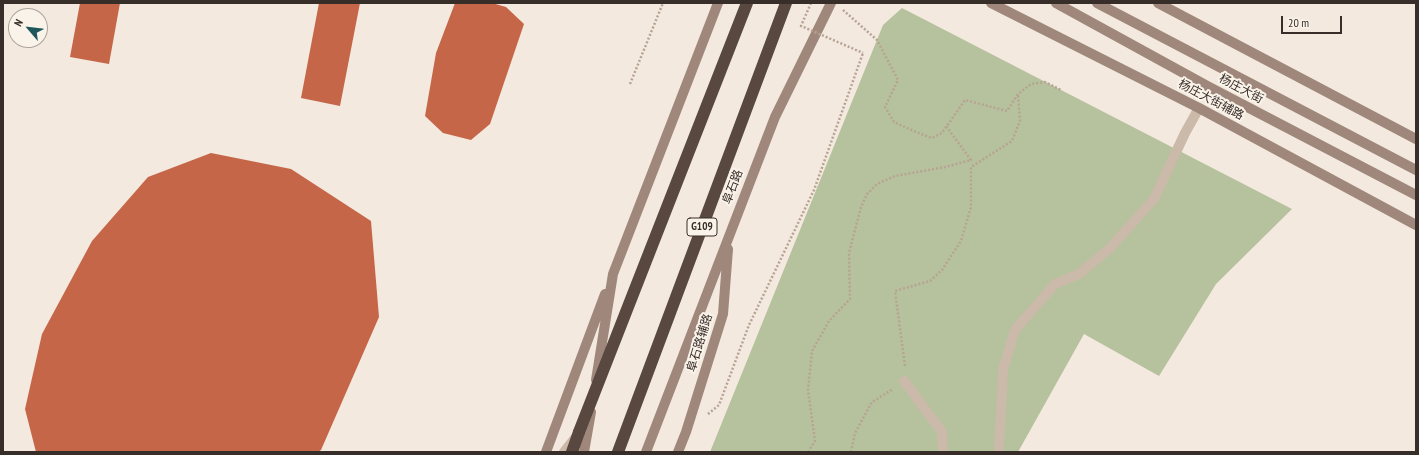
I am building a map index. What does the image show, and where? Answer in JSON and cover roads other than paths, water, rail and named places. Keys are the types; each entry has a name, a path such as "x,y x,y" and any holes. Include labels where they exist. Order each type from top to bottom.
{"highway":[{"path":"572,452 747,3"},
{"name":"阜石路","path":"618,452 786,3"}],"main road":[{"path":"546,452 718,3"},
{"name":"阜石路","path":"646,452 775,117 831,3"},
{"name":"杨庄大街辅路","path":"991,3 1199,108 1416,225"},
{"name":"杨庄大街","path":"1056,3 1209,87 1416,195"},
{"path":"1097,3 1416,170"},
{"path":"1158,3 1416,139"},
{"name":"阜石路辅路","path":"678,452 686,432 723,314 728,238"},
{"path":"584,452 613,274"}],"street":[{"path":"999,452 1003,369 1015,330 1055,284 1079,274 1110,248 1154,199 1185,133 1199,108"},
{"path":"904,381 942,432 943,452"},
{"path":"564,452 579,432"}]}
